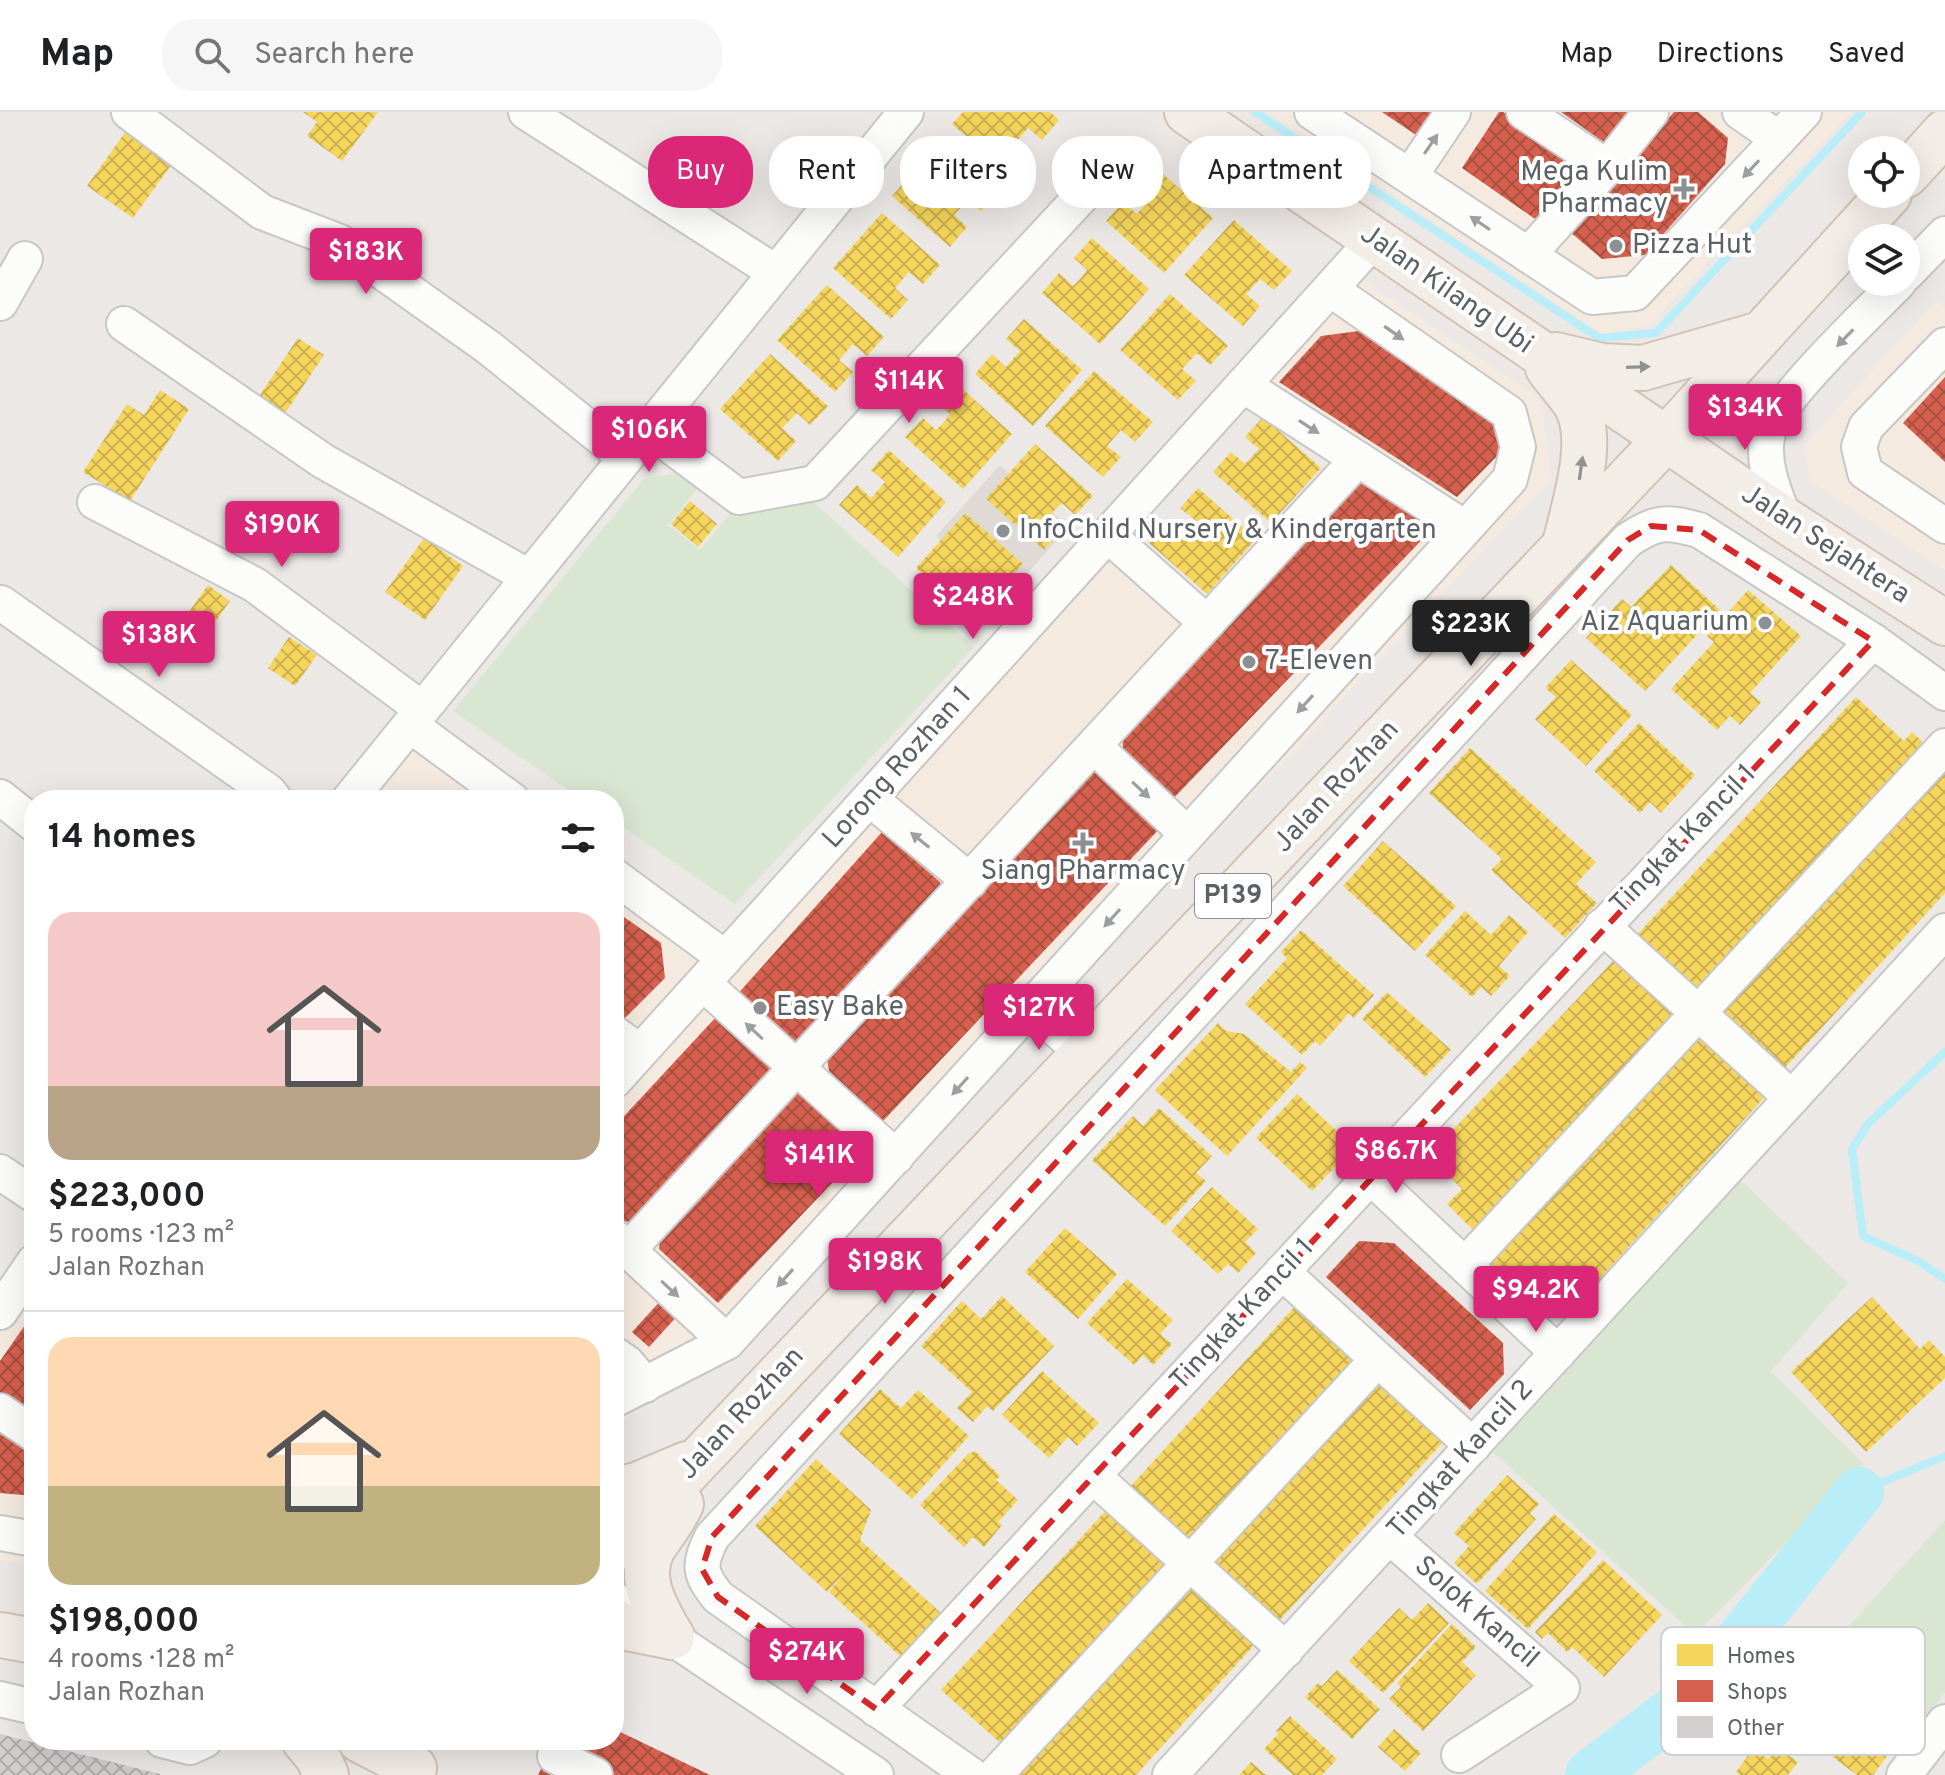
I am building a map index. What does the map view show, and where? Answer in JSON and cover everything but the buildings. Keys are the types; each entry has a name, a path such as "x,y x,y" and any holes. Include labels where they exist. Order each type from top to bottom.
{"main road":[{"name":"Jalan Kilang Ubi","path":"1187,112 1666,439"},
{"path":"1920,160 1945,132"},
{"name":"Jalan Rozhan","path":"624,1538 1666,439 1876,208"},
{"path":"1534,350 1602,366 1643,368 1762,333"},
{"path":"1534,350 1576,405 1584,434 1581,468 1565,544"},
{"name":"Jalan Sejahtera","path":"1666,439 1945,623"},
{"path":"624,1488 697,1461"},
{"path":"672,1637 655,1609 646,1578 646,1564 655,1544 673,1523 697,1461"},
{"path":"624,1626 672,1637"},
{"path":"0,1635 24,1639"},
{"path":"312,1750 326,1775"},
{"path":"389,1750 420,1761"}],"street":[{"path":"129,112 262,212 340,242 488,347 625,457"},
{"path":"526,112 775,272"},
{"path":"357,790 906,112"},
{"path":"1312,112 1592,297 1635,293 1804,112"},
{"path":"1410,176 1453,112"},
{"path":"1524,112 1607,167"},
{"path":"1528,255 1607,167 1651,112"},
{"path":"1740,112 1779,139"},
{"path":"648,429 739,497 815,483 1071,208"},
{"path":"1920,260 1945,234"},
{"name":"Lorong Rozhan 1","path":"627,1043 704,984 1374,240"},
{"path":"0,303 25,259"},
{"path":"624,1395 727,1342 1510,479 1518,447 1509,413 1330,289"},
{"path":"1785,520 1770,480 1766,456 1767,435 1774,419 1790,395 1885,296"},
{"path":"124,324 323,461 529,577"},
{"path":"1945,345 1866,427 1859,447 1865,472 1945,526"},
{"path":"1243,385 1465,528"},
{"path":"624,1241 797,1070 1358,459"},
{"path":"95,502 255,585 500,790"},
{"name":"Jalan Rozhan","path":"876,1709 718,1597 706,1582 702,1569 703,1556 712,1537 1628,540 1651,526 1674,523 1699,530 1873,641 1945,693"},
{"path":"1108,535 1207,623"},
{"path":"1,603 266,790"},
{"name":"Tingkat Kancil 1","path":"876,1709 1372,1178 1602,926 1873,641"},
{"path":"1094,746 1187,834"},
{"path":"1465,1265 1945,746"},
{"path":"0,797 24,816"},
{"path":"870,799 970,881"},
{"path":"624,883 725,958"},
{"path":"1602,926 1792,1098"},
{"name":"Tingkat Kancil 2","path":"1170,1775 1945,931"},
{"path":"704,984 896,1157"},
{"path":"1030,1007 1138,1073"},
{"path":"0,1172 24,1188"},
{"path":"1372,1178 1558,1353"},
{"path":"624,1247 727,1342"},
{"path":"1282,1272 1473,1446"},
{"path":"0,1312 24,1284"},
{"path":"995,1775 1377,1360"},
{"path":"624,1361 645,1385"},
{"path":"0,1411 24,1427"},
{"path":"1093,1476 1286,1650"},
{"path":"0,1533 24,1537"},
{"name":"Solok Kancil","path":"1390,1537 1562,1688 1459,1755"},
{"path":"624,1606 876,1775"},
{"path":"0,1699 24,1705"},
{"path":"876,1709 971,1775"},
{"path":"1925,1748 1945,1722"},
{"path":"1904,1775 1919,1755"},
{"path":"555,1756 595,1775"}],"highlighted area":[{"path":"1651,526 1699,530 1873,641 876,1709 718,1597 702,1569 712,1537 1628,540"}],"shaded area":[{"path":"1269,112 1851,112 1649,325 1604,335 1371,180 1371,136 1305,136"},
{"path":"1356,276 1541,400 1551,478 732,1348 624,1420 624,900 730,974 1124,537 1209,615 1342,464 1248,395"},
{"path":"1937,300 1945,308 1945,570 1809,480 1805,444"},
{"name":"InfoChild Nursery & Kindergarten","path":"1000,465 1069,527 1005,598 936,536"},
{"path":"409,749 468,790 378,790"},
{"path":"24,1252 24,1564 0,1560 0,1285"}],"green space":[{"path":"678,473 698,488 668,525 700,550 730,514 811,500 974,647 735,904 624,828 624,790 568,790 453,711 644,479"},
{"path":"1741,1181 1848,1283 1771,1371 1863,1464 1703,1627 1686,1627 1493,1452"},
{"path":"1945,1520 1945,1692 1925,1718 1925,1627 1848,1627"}],"waterway":[{"path":"1255,112 1599,338 1656,333 1862,112"},
{"path":"1945,1052 1868,1124 1852,1149 1863,1236 1918,1261 1945,1279"},
{"path":"1859,1492 1945,1456"},
{"path":"1751,1627 1859,1492"},
{"path":"1590,1775 1661,1721"}],"place":[{"name":"Mega Kulim Pharmacy","path":"1684,189"},
{"name":"Pizza Hut","path":"1616,246"},
{"name":"InfoChild Nursery & Kindergarten","path":"1003,531"},
{"name":"Aiz Aquarium","path":"1765,623"},
{"name":"7-Eleven","path":"1249,662"},
{"name":"Siang Pharmacy","path":"1083,843"},
{"name":"Easy Bake","path":"760,1008"}]}
